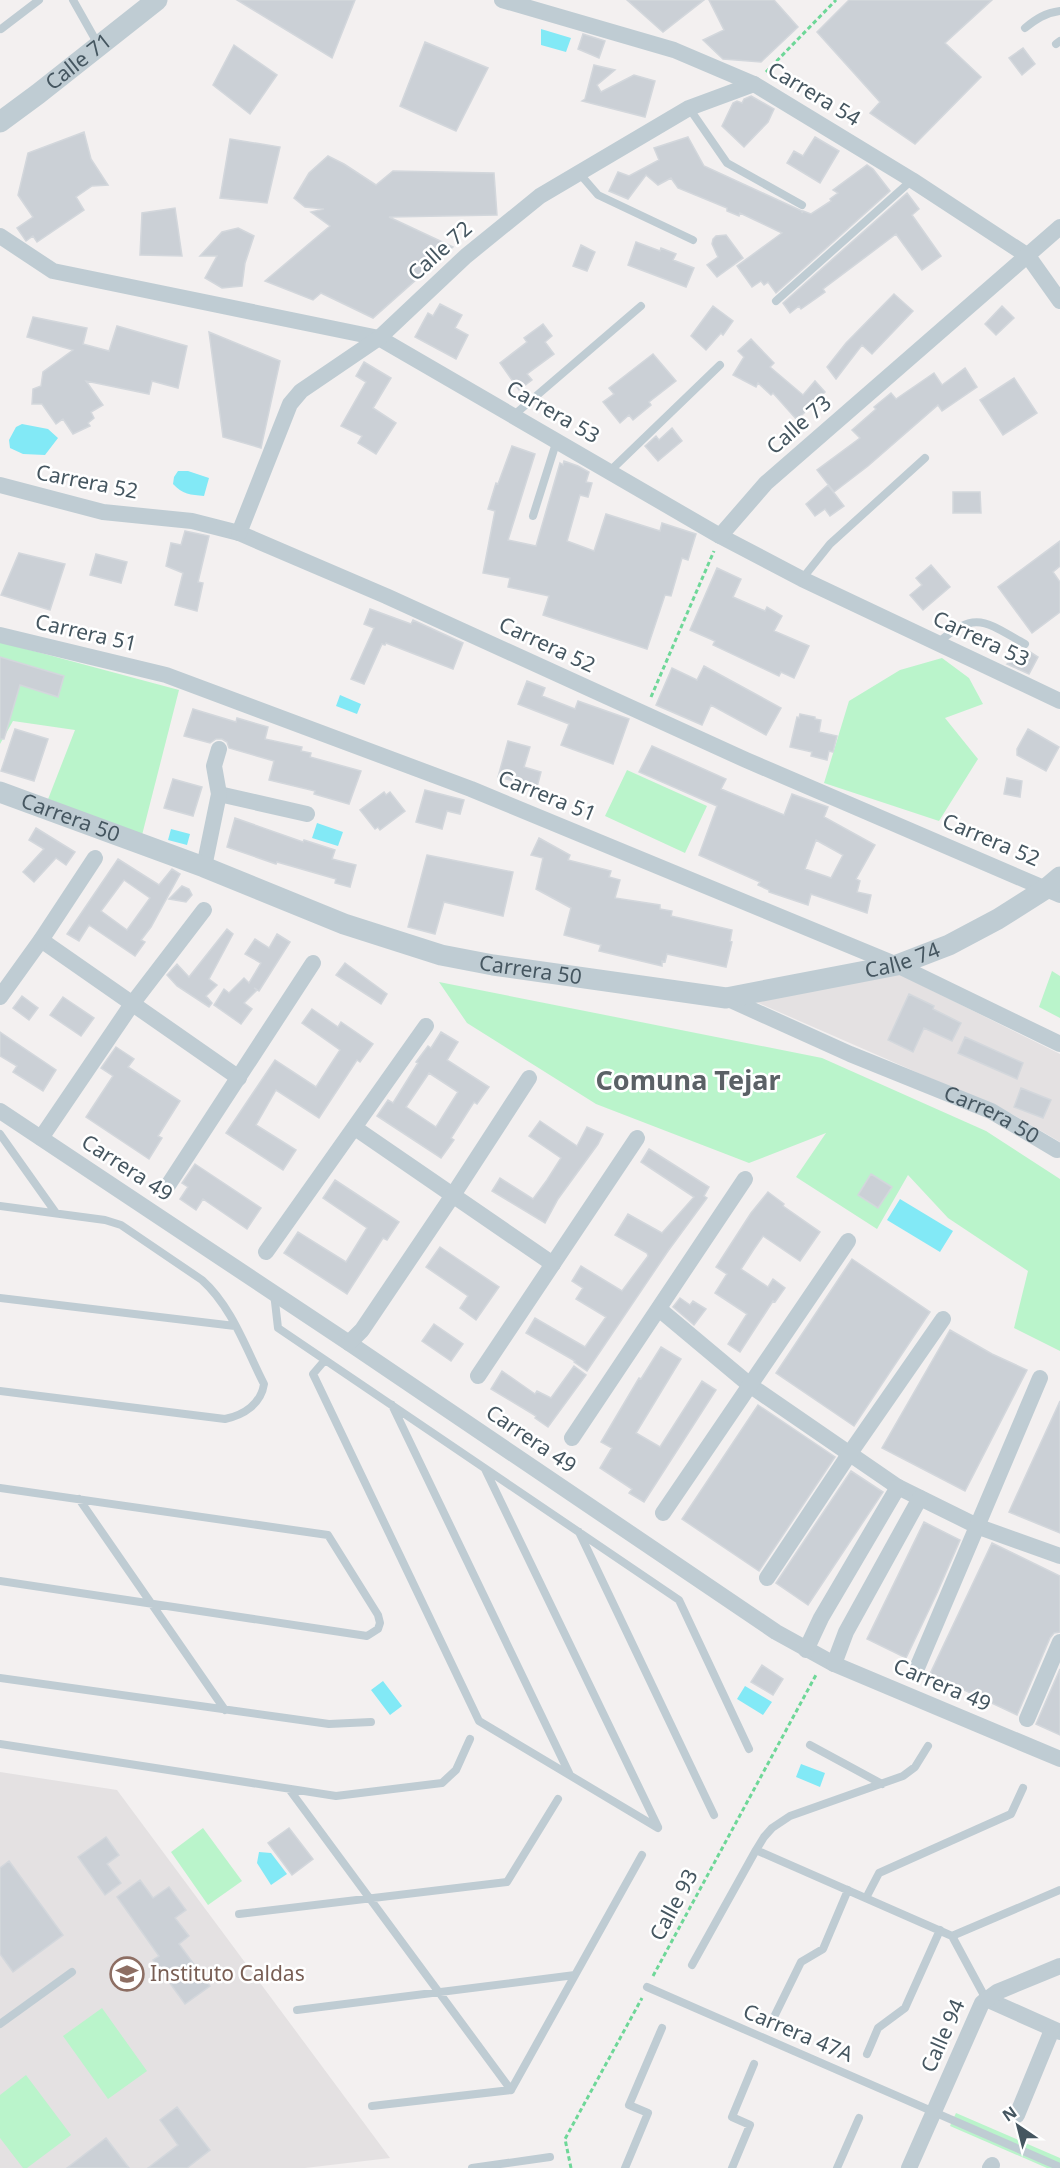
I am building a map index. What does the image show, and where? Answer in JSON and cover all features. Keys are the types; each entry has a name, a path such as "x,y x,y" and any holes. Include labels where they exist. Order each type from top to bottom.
{"street":[{"name":"Calle 71","path":"0,122 157,0"},
{"name":"Carrera 54","path":"502,0 522,3 674,50 754,84 912,180 1028,256 1060,301"},
{"name":"Calle 72","path":"239,533 290,404 301,391 379,338 466,256 540,196 689,108 754,84"},
{"name":"Calle 73","path":"720,536 766,483 1060,227"},
{"name":"Carrera 53","path":"0,236 53,271 379,338 720,536 802,579 1060,701"},
{"name":"Carrera 52","path":"0,485 103,512 192,521 239,533 386,596 644,714 1056,886"},
{"name":"Carrera 51","path":"0,635 166,675 471,789 897,966 1060,1044"},
{"path":"204,867 219,794 214,766 219,749"},
{"name":"Carrera 50","path":"0,792 204,867 344,924 441,955 493,965 726,998 850,1054 991,1112 1057,1150"},
{"path":"219,794 307,814"},
{"path":"0,997 95,858"},
{"name":"Calle 74","path":"726,998 897,966 949,945 1056,886"},
{"path":"41,1138 132,1004 204,910"},
{"path":"41,940 239,1078"},
{"path":"165,1190 313,963"},
{"path":"266,1252 426,1026"},
{"path":"349,1343 362,1330 529,1078"},
{"name":"Carrera 49","path":"0,1112 806,1650 1060,1759"},
{"path":"355,1128 553,1264"},
{"path":"478,1376 637,1138"},
{"path":"572,1438 745,1179"},
{"path":"663,1513 848,1241"},
{"path":"659,1309 751,1386 898,1487 979,1527 1060,1556"},
{"path":"766,1578 943,1319"},
{"path":"918,1668 1040,1378"},
{"path":"806,1650 821,1618 898,1487"},
{"path":"829,1661 920,1498"},
{"path":"1027,1719 1060,1642"},
{"name":"Calle 94","path":"909,2168 979,2007 997,1992 1060,1966"},
{"path":"986,1999 1056,2031 1017,2115"}],"lane":[{"path":"1,29 39,0"},
{"path":"73,0 99,46"},
{"path":"1025,28 1049,12 1060,11"},
{"path":"689,108 727,163 802,205"},
{"path":"579,172 598,195 693,240"},
{"path":"776,302 912,180"},
{"path":"514,415 641,306"},
{"path":"610,471 720,365"},
{"path":"533,516 557,440"},
{"path":"802,579 830,544 926,458"},
{"path":"937,643 964,623 979,620 1025,644"},
{"path":"0,1134 56,1213"},
{"path":"0,1206 105,1220 121,1225 202,1280 214,1291 235,1326 264,1384 263,1394 257,1402 245,1412 225,1419 0,1390"},
{"path":"274,1293 279,1328 679,1600 749,1749"},
{"path":"0,1298 235,1326"},
{"path":"325,1360 313,1374 479,1720 658,1828 485,1468"},
{"path":"392,1405 570,1775"},
{"path":"0,1488 328,1535 378,1615 380,1623 378,1629 367,1636 0,1581"},
{"path":"79,1499 225,1710"},
{"path":"579,1532 714,1815"},
{"path":"0,1678 329,1724 371,1722"},
{"path":"0,1744 336,1796 442,1783 456,1770 470,1739"},
{"path":"810,1745 882,1784"},
{"path":"692,1965 756,1850 772,1828 790,1816 903,1776 915,1767 928,1746"},
{"path":"866,1898 879,1873 1011,1814 1023,1788"},
{"path":"289,1789 511,2090"},
{"path":"239,1914 507,1882 558,1799"},
{"path":"756,1850 952,1936 986,1999"},
{"path":"511,2090 642,1855"},
{"path":"774,2017 801,1962 823,1949 848,1890"},
{"path":"952,1936 1060,1890"},
{"path":"867,2054 878,2028 905,2008 940,1930"},
{"path":"0,2024 72,1972"},
{"path":"297,2010 575,1975"},
{"name":"Carrera 47A","path":"647,1987 1060,2167"},
{"path":"625,2168 648,2113 629,2105 662,2028"},
{"path":"732,2168 750,2125 732,2117 754,2064"},
{"path":"372,2106 511,2090"},
{"path":"837,2168 859,2118"},
{"path":"472,2168 550,2157"}],"path":[{"path":"754,84 836,0"},
{"path":"644,714 720,536"},
{"name":"Calle 93","path":"571,2168 565,2139 829,1661"}],"shaded area":[{"path":"897,973 1060,1054 1060,1142 1012,1114 754,1001"},
{"name":"Instituto Caldas","path":"0,1772 117,1790 390,2158 305,2168 0,2168"}],"green space":[{"path":"0,642 179,690 140,843 45,807 75,730 13,721 0,744"},
{"path":"942,658 969,678 983,704 945,718 978,759 939,821 824,783 849,701 900,670"},
{"path":"627,770 707,806 685,853 605,816"},
{"path":"1052,971 1060,976 1060,1018 1039,1007"},
{"path":"439,982 822,1058 986,1131 1060,1179 1060,1351 1014,1328 1028,1271 948,1218 908,1175 877,1229 796,1177 826,1133 749,1163 596,1104 467,1023"},
{"path":"203,1828 242,1881 208,1905 171,1852"},
{"path":"102,2008 147,2071 108,2099 63,2036"},
{"path":"26,2075 71,2135 27,2168 23,2168 0,2138 0,2095"},
{"path":"956,2113 1060,2158 1060,2168 1047,2168 950,2126"}],"water":[{"path":"541,29 571,38 566,52 541,45"},
{"path":"22,424 48,429 58,438 45,455 23,454 10,448 9,440 16,427"},
{"path":"178,471 188,471 209,478 204,496 187,493 176,487 173,484"},
{"path":"340,695 361,704 357,714 336,706"},
{"path":"317,823 343,832 338,846 312,838"},
{"path":"171,829 190,834 187,845 168,840"},
{"path":"900,1199 953,1231 940,1252 887,1220"},
{"path":"383,1681 402,1706 390,1715 371,1690"},
{"path":"745,1686 772,1702 763,1715 737,1699"},
{"path":"801,1764 825,1773 820,1787 796,1777"},
{"path":"259,1852 271,1853 287,1874 271,1885 257,1863"}],"building":[{"path":"237,0 355,0 332,58"},
{"path":"627,0 704,0 663,32"},
{"path":"709,0 774,0 798,27 761,62 723,59 703,40 724,30"},
{"path":"849,0 992,0 945,43 981,77 915,144 870,113 880,102 817,32"},
{"path":"583,34 605,41 599,58 578,49"},
{"path":"425,42 488,68 456,131 400,106"},
{"path":"234,45 277,75 250,114 213,85"},
{"path":"1023,48 1035,64 1022,75 1009,58"},
{"path":"594,65 615,70 597,85 601,92 634,75 655,81 645,117 582,101 585,99"},
{"path":"751,96 774,109 768,122 744,147 722,126 733,103 737,101 742,103 744,99"},
{"path":"84,132 91,159 108,185 92,186 76,197 84,210 37,242 33,236 26,241 17,228 33,217 18,195 28,153"},
{"path":"688,137 704,166 802,211 802,213 803,211 811,214 831,201 830,199 838,193 833,190 867,165 873,169 890,191 776,293 768,282 764,285 761,281 752,287 737,266 782,233 678,188 671,178 658,185 646,175 628,199 609,191 618,172 629,176 659,160 654,148"},
{"path":"815,137 839,151 820,183 787,163 794,151 803,156"},
{"path":"230,139 280,147 267,203 220,198"},
{"path":"328,156 376,185 393,171 494,173 497,215 389,217 453,247 373,318 321,293 313,300 265,281 330,226 311,212 324,209 305,207 294,198 309,173"},
{"path":"907,193 919,209 912,215 941,256 922,270 896,234 823,289 825,292 801,309 799,306 790,313 783,303"},
{"path":"175,208 182,256 140,255 142,213"},
{"path":"238,228 254,236 245,263 242,286 222,288 205,278 217,256 200,256 222,232"},
{"path":"726,235 743,258 717,277 707,265 718,257 712,244 713,239 716,236"},
{"path":"636,242 676,254 673,260 694,268 686,287 628,265"},
{"path":"581,245 595,252 587,271 573,266"},
{"path":"894,294 913,311 872,354 862,345 836,379 827,367 846,343"},
{"path":"440,304 462,315 455,328 468,335 456,359 415,337 428,313 433,316"},
{"path":"713,306 733,321 723,335 721,333 706,350 691,336"},
{"path":"1002,306 1014,318 996,335 985,324"},
{"path":"33,317 87,328 83,344 109,351 117,326 187,346 178,388 152,381 149,394 86,381 103,405 91,412 94,418 88,423 90,426 73,434 63,419 56,424 42,404 32,404 33,389 41,386 43,372 73,350 27,337"},
{"path":"543,324 552,336 545,342 554,354 527,374 532,380 519,390 500,363 527,342 524,338"},
{"path":"209,332 280,361 261,448 223,437"},
{"path":"751,339 774,363 770,367 803,395 815,381 825,392 797,420 773,393 771,395 758,383 756,387 733,375 744,357 738,351"},
{"path":"653,354 676,381 649,402 651,405 633,420 629,415 620,423 603,402 614,394 609,388"},
{"path":"364,362 391,378 373,408 396,423 376,454 358,443 362,436 341,426 366,382 356,376"},
{"path":"965,368 977,387 942,411 938,405 868,466 834,492 817,470 860,438 852,430 876,409 874,407 891,393 896,399 934,373 942,385"},
{"path":"1014,378 1037,413 1003,435 980,400"},
{"path":"672,428 682,441 658,461 645,446 656,436 659,440"},
{"path":"512,446 535,454 508,540 536,546 560,463 563,465 564,461 589,472 586,482 592,483 588,497 580,495 567,541 594,551 606,514 660,531 662,523 696,534 688,560 682,558 671,596 665,595 647,649 543,615 549,596 508,587 510,578 483,573 495,511 488,509"},
{"path":"828,485 844,506 830,516 825,509 815,516 806,504"},
{"path":"953,492 980,492 981,513 953,513"},
{"path":"185,531 209,536 198,582 203,583 197,611 175,605 183,573 166,566 171,543 181,545"},
{"path":"1060,541 1060,566 1053,572 1060,582 1060,612 1032,633 998,587"},
{"path":"19,553 65,564 50,610 1,595"},
{"path":"96,554 127,562 121,583 90,575"},
{"path":"931,565 950,587 923,610 910,595 922,585 916,578"},
{"path":"717,568 741,579 733,597 765,611 767,607 782,616 774,631 809,646 794,678 781,672 779,676 713,645 715,641 690,630"},
{"path":"370,609 411,624 413,620 463,643 453,669 386,643 382,644 364,684 351,679 374,628 364,624"},
{"path":"1027,650 1038,657 1029,674 1007,664"},
{"path":"0,657 64,676 58,697 20,685 4,739 0,739"},
{"path":"704,666 781,708 766,735 711,705 702,725 656,705 672,668 697,680"},
{"path":"527,681 545,688 542,696 575,709 578,701 629,719 613,764 561,745 569,724 518,704"},
{"path":"193,709 236,722 237,718 268,727 265,739 302,747 301,751 311,753 310,757 361,771 349,804 314,794 315,791 269,780 274,761 229,748 227,742 222,739 216,739 210,743 184,736"},
{"path":"800,714 821,720 819,732 837,736 833,752 829,751 827,760 811,756 812,752 790,747 797,717 799,718"},
{"path":"15,729 48,739 34,781 1,771"},
{"path":"1028,729 1059,747 1046,771 1017,755 1017,749"},
{"path":"508,741 530,747 524,767 541,772 537,787 498,777"},
{"path":"652,746 726,779 721,789 784,815 792,794 828,807 824,817 875,845 856,879 860,881 857,892 871,895 867,913 811,894 808,905 769,892 758,885 760,882 699,855 717,806 639,772","holes":["816,840 843,855 831,878 805,869"]},
{"path":"1007,778 1022,781 1020,797 1004,794"},
{"path":"173,779 202,787 193,816 164,808"},
{"path":"425,790 464,800 460,814 447,811 442,829 416,822"},
{"path":"384,792 386,795 390,792 405,811 380,830 378,827 375,829 360,810"},
{"path":"235,818 303,842 304,840 335,850 332,859 356,865 350,887 335,883 336,879 277,862 276,864 227,847"},
{"path":"36,828 75,852 66,865 56,858 34,882 23,872 44,849 29,840"},
{"path":"539,838 570,855 568,860 611,871 609,877 620,880 615,898 660,905 660,909 672,911 671,916 732,930 730,941 732,942 726,967 667,954 665,962 662,961 662,966 599,951 601,945 564,935 571,908 536,889 543,858 531,855"},
{"path":"427,855 513,872 503,916 444,902 435,934 408,927"},
{"path":"118,859 159,885 172,869 180,874 151,927 141,940 145,942 135,956 89,925 79,941 67,934","holes":["124,880 150,898 127,930 101,911"]},
{"path":"182,886 189,889 192,895 186,902 169,899"},
{"path":"227,929 233,934 209,979 217,985 206,996 212,1003 209,1007 177,986 167,975 177,964 189,977"},
{"path":"277,934 290,942 259,991 254,988 257,990 244,1003 252,1009 241,1024 214,1005 224,989 229,993 244,978 249,983 261,963 245,954 255,939 269,948"},
{"path":"345,963 387,994 381,1004 336,975"},
{"path":"909,994 961,1023 952,1041 924,1028 913,1052 888,1040"},
{"path":"22,996 38,1008 29,1020 13,1008"},
{"path":"63,997 94,1018 81,1036 50,1015"},
{"path":"312,1009 338,1027 341,1022 373,1044 360,1062 357,1060 319,1118 276,1090 256,1125 296,1150 283,1170 226,1133 275,1060 316,1087 340,1050 302,1023"},
{"path":"0,1032 56,1070 43,1091 13,1072 17,1066 0,1056"},
{"path":"441,1032 458,1042 447,1060 489,1087 477,1104 474,1102 451,1138 454,1140 441,1158 377,1116 388,1100 393,1103 418,1063 416,1062 428,1046 431,1048","holes":["429,1073 458,1092 436,1127 406,1107"]},
{"path":"965,1037 1023,1063 1017,1079 958,1053"},
{"path":"116,1047 134,1059 128,1067 180,1101 158,1136 162,1138 149,1159 86,1117 113,1076 101,1068"},
{"path":"1021,1088 1051,1100 1043,1118 1014,1107"},
{"path":"540,1121 577,1146 587,1127 603,1134 558,1199 545,1223 492,1191 500,1178 533,1199 547,1180 561,1158 529,1136"},
{"path":"649,1149 709,1187 704,1196 707,1198 668,1251 587,1371 575,1361 526,1333 535,1318 585,1347 606,1317 576,1299 583,1288 572,1281 581,1266 622,1291 648,1256 647,1253 615,1235 628,1214 662,1233 694,1197 641,1162"},
{"path":"195,1164 261,1208 247,1229 203,1199 196,1210 180,1199 188,1187 182,1183"},
{"path":"871,1174 892,1187 878,1208 858,1195"},
{"path":"335,1180 399,1222 387,1240 383,1238 347,1294 284,1253 298,1232 346,1262 367,1228 323,1198"},
{"path":"768,1192 784,1204 783,1206 820,1232 800,1261 763,1236 754,1249 741,1269 768,1287 773,1279 785,1288 775,1302 773,1301 740,1352 728,1344 747,1314 715,1293 727,1274 716,1267 751,1213"},
{"path":"440,1247 499,1287 476,1320 460,1308 468,1296 426,1267"},
{"path":"852,1259 930,1312 854,1426 776,1373"},
{"path":"680,1298 690,1305 693,1301 706,1309 694,1325 673,1307"},
{"path":"434,1324 463,1344 451,1361 422,1341"},
{"path":"950,1330 992,1354 1027,1370 965,1491 882,1448"},
{"path":"661,1347 681,1359 636,1433 660,1447 702,1381 716,1390 644,1502 629,1493 632,1489 600,1468 612,1448 601,1442 639,1378 641,1379"},
{"path":"574,1366 586,1375 548,1427 535,1418 536,1416 491,1389 502,1371 535,1394 537,1391 551,1398"},
{"path":"1060,1401 1060,1533 1009,1512"},
{"path":"758,1405 835,1457 759,1571 682,1519"},
{"path":"851,1471 883,1492 808,1605 776,1583"},
{"path":"924,1522 960,1540 906,1658 867,1639"},
{"path":"992,1543 1060,1576 1060,1632 1054,1633 1050,1638 1017,1715 930,1674"},
{"path":"762,1665 783,1679 773,1695 751,1682"},
{"path":"1060,1669 1060,1735 1036,1724"},
{"path":"289,1828 313,1859 292,1875 268,1843"},
{"path":"106,1837 119,1855 107,1864 121,1883 105,1895 78,1857"},
{"path":"9,1861 63,1935 13,1972 0,1954 0,1868"},
{"path":"140,1880 153,1898 169,1887 186,1910 175,1918 189,1936 179,1944 210,1986 185,2004 153,1960 159,1956 117,1897"},
{"path":"177,2107 210,2150 187,2168 148,2168 178,2145 160,2120"},
{"path":"106,2138 129,2168 67,2168"}],"place":[{"name":"Instituto Caldas","path":"127,1974"}],"district":[{"name":"Comuna Tejar","path":"688,1081"}]}
